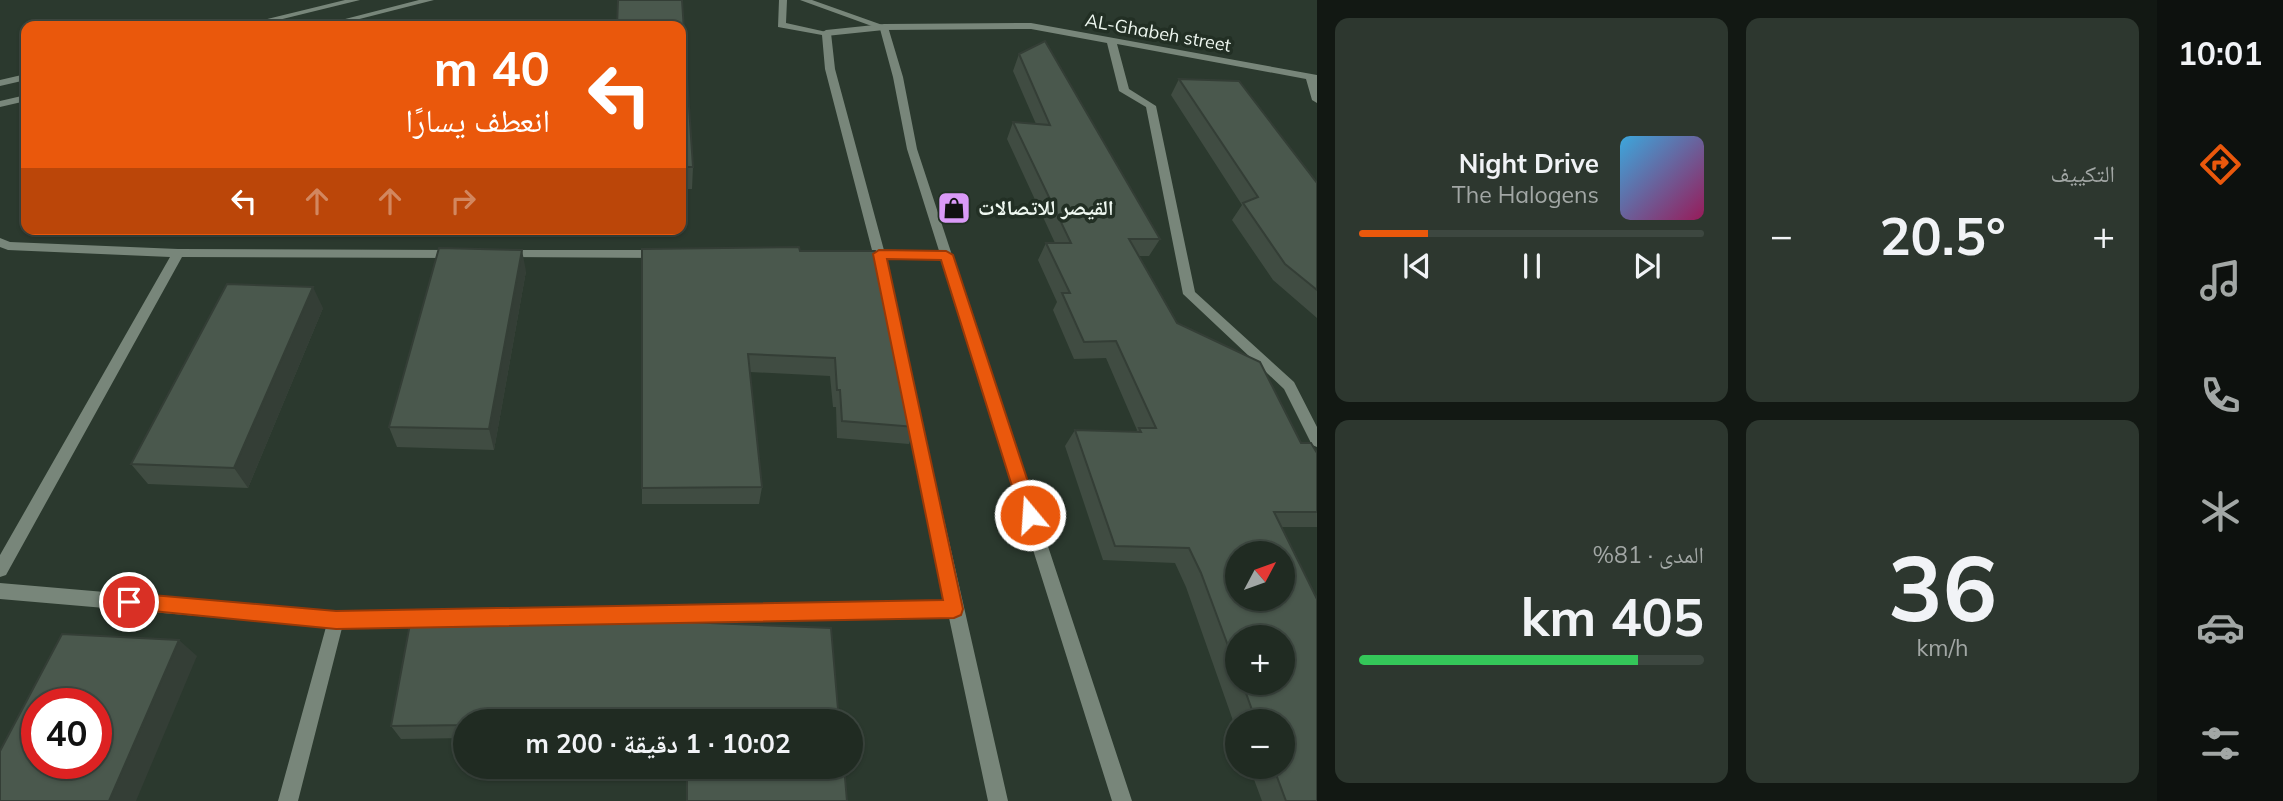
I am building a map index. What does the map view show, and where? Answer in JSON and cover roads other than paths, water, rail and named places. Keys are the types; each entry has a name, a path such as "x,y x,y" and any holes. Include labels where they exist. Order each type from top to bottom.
{"street":[{"path":"265,21 356,0"},
{"path":"343,21 430,0"},
{"name":"AL-Ghabeh street","path":"783,0 781,25 826,33 884,27 1031,26 1313,78"},
{"path":"804,0 884,27 898,76 912,149 1122,801"},
{"path":"826,33 830,69 879,254 954,609 998,801"},
{"path":"1111,40 1124,91 1151,106 1189,294 1289,386 1317,441"},
{"path":"0,83 21,78"},
{"path":"1313,78 1317,100"},
{"path":"0,104 21,99"},
{"path":"0,242 8,246 178,253 467,254"},
{"path":"0,569 178,253"},
{"path":"495,254 673,254"},
{"path":"852,254 946,255"},
{"path":"0,591 336,620 446,618"},
{"path":"583,615 954,609"},
{"path":"288,801 336,620"}],"place":[{"name":"القيصر للاتصالات","path":"954,208"}]}
